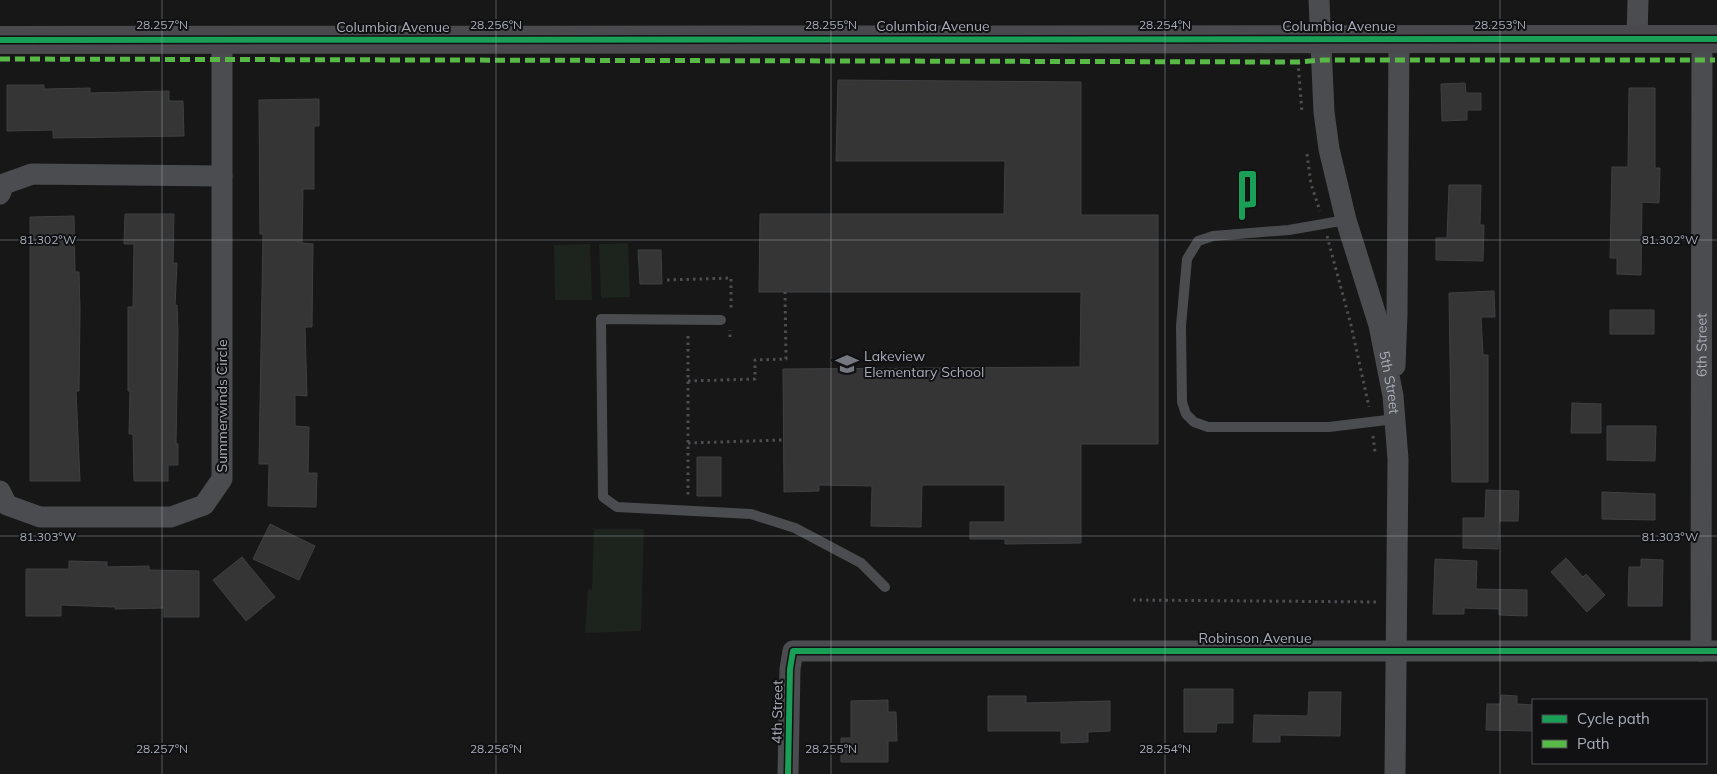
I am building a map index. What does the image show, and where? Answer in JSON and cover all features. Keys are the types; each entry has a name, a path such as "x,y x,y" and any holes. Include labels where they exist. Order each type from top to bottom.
{"street":[{"name":"5th Street","path":"1319,0 1320,38 1329,149 1346,220 1378,325 1393,396 1398,459 1395,774"},
{"path":"1637,39 1638,0"},
{"path":"1393,396 1397,315 1399,38"},
{"name":"Columbia Avenue","path":"0,40 1710,39"},
{"name":"6th Street","path":"1709,652 1710,39"},
{"name":"Summerwinds Circle","path":"0,491 7,504 40,517 171,517 204,504 222,479 222,40"},
{"path":"0,194 4,184 32,174 222,176"},
{"name":"Robinson Avenue","path":"793,651 1395,650 1709,652"},
{"name":"4th Street","path":"788,774 790,669 793,651"}],"lane":[{"path":"1346,220 1323,222 1289,230 1213,236 1198,241 1187,259 1182,326 1182,402 1186,414 1194,422 1208,427 1329,427 1395,420"},
{"path":"726,318 601,319 603,497 617,507 751,514 795,528 861,563 885,588"}],"path":[{"path":"1298,62 1302,118"},
{"path":"1306,146 1311,184 1358,352 1371,422 1375,456"},
{"path":"667,280 731,278 726,318"},
{"path":"688,381 754,379 755,360 786,359 785,292"},
{"path":"730,327 730,337"},
{"path":"688,336 688,504"},
{"path":"688,443 782,440"},
{"path":"1376,592 1376,610"},
{"path":"1133,600 1376,602"}],"shaded area":[{"path":"628,243 630,297 601,298 599,244"},
{"path":"590,244 592,300 555,300 554,245"},
{"path":"594,529 644,529 641,631 585,633 588,589 592,590"}],"building":[{"path":"838,80 1081,82 1081,215 1158,215 1158,444 1081,444 1081,543 1005,544 1005,539 970,539 970,522 1005,522 1005,485 922,485 921,527 871,526 872,486 819,485 819,491 784,492 783,369 1080,367 1081,292 759,292 760,214 1004,214 1005,161 836,161"},
{"path":"1465,83 1466,93 1481,93 1481,110 1467,110 1467,120 1442,121 1441,84"},
{"path":"7,85 44,85 44,89 90,88 90,93 169,91 169,101 183,101 184,136 53,138 53,130 7,131"},
{"path":"1629,88 1655,88 1655,168 1660,168 1659,203 1642,202 1641,275 1617,274 1617,258 1610,258 1612,167 1628,167"},
{"path":"319,99 319,126 314,126 314,189 303,189 302,243 313,244 312,327 305,327 307,396 295,395 295,426 309,427 308,473 317,473 316,507 268,506 269,464 259,464 263,234 260,234 259,100"},
{"path":"1449,185 1481,185 1480,225 1484,225 1483,261 1436,260 1436,238 1447,238"},
{"path":"125,214 174,214 173,263 177,263 175,306 177,305 178,333 176,444 178,444 178,465 168,465 168,481 134,481 133,434 129,434 128,307 133,307 134,244 124,244"},
{"path":"74,216 75,272 79,272 80,310 79,391 76,391 80,481 30,481 30,217"},
{"path":"638,250 661,250 662,284 640,284"},
{"path":"1494,291 1495,317 1481,317 1483,355 1488,355 1488,482 1452,482 1449,293"},
{"path":"1610,310 1654,310 1654,334 1610,334"},
{"path":"1572,403 1601,404 1601,433 1571,433"},
{"path":"1607,426 1656,426 1655,461 1607,460"},
{"path":"697,457 721,457 721,496 697,496"},
{"path":"1486,490 1519,491 1518,521 1499,521 1498,549 1463,548 1463,518 1485,518"},
{"path":"1602,492 1655,494 1655,520 1602,519"},
{"path":"270,524 315,546 299,580 253,559"},
{"path":"242,557 275,597 246,621 213,580"},
{"path":"1566,558 1583,577 1586,574 1605,595 1587,612 1551,572"},
{"path":"1435,559 1477,561 1476,589 1527,590 1527,616 1499,615 1499,609 1464,608 1464,614 1433,614"},
{"path":"1641,559 1663,560 1662,606 1628,606 1629,567 1641,567"},
{"path":"69,561 107,562 107,567 149,566 149,570 199,571 199,617 164,617 164,608 115,609 115,607 61,605 61,616 26,616 26,569 69,569"},
{"path":"1184,689 1233,689 1233,723 1217,723 1216,732 1184,732"},
{"path":"1309,692 1341,692 1340,736 1280,735 1280,742 1253,742 1254,715 1308,716"},
{"path":"1501,695 1517,696 1517,704 1532,705 1532,731 1486,730 1487,704 1500,704"},
{"path":"988,696 1026,696 1026,703 1110,701 1110,731 1088,732 1088,742 1061,743 1061,731 988,731"},
{"path":"888,700 888,712 896,712 897,741 888,741 888,762 841,762 841,738 851,738 851,701"}],"marked path":[{"path":"0,59 1298,62 1322,60 1715,60"}],"cycle path":[{"path":"0,40 1717,39"},
{"path":"1242,205 1253,204 1253,174 1242,174 1242,217"},
{"path":"788,774 790,669 793,651 1717,651"}],"place":[{"name":"Lakeview Elementary School","path":"847,364"}]}
